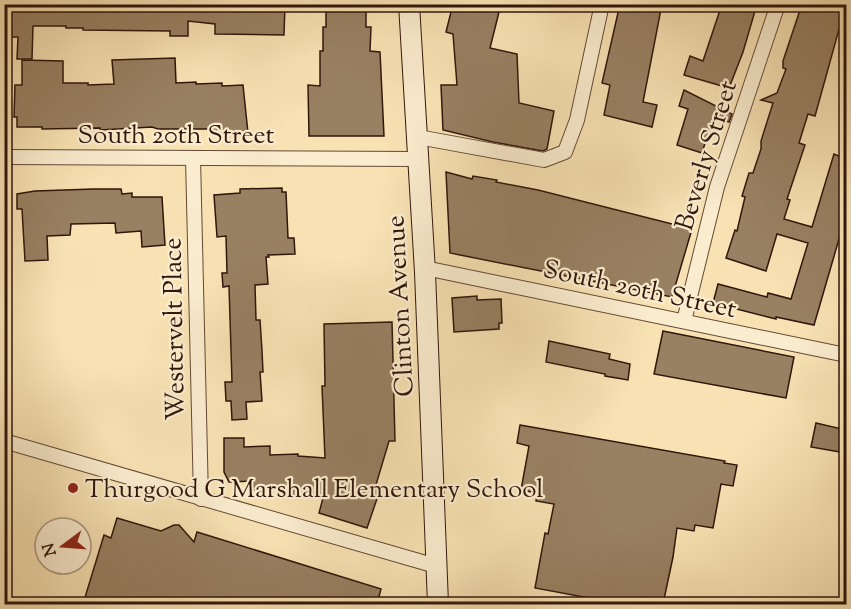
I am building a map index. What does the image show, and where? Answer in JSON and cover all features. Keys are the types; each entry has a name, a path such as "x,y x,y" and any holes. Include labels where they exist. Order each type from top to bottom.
{"main road":[{"name":"Clinton Avenue","path":"409,4 425,268 438,604"}],"street":[{"path":"418,137 544,160 565,152 577,120 602,4"},
{"name":"Beverly Street","path":"684,321 717,187 778,4"},
{"name":"South 20th Street","path":"4,157 418,159"},
{"name":"Westervelt Place","path":"193,158 201,499"},
{"name":"South 20th Street","path":"425,268 846,355"},
{"path":"4,441 436,566"}],"building":[{"path":"11,4 285,4 284,35 215,34 215,24 188,21 188,36 170,36 170,31 83,30 83,28 66,28 66,26 33,26 32,59 17,59 18,37 11,37"},
{"path":"326,4 366,4 366,27 371,27 370,51 380,52 384,136 309,136 308,85 320,86 320,51 323,51"},
{"path":"453,4 466,4 499,12 490,48 517,54 519,103 554,111 547,149 543,151 493,142 443,130 441,85 457,85 453,34 446,32"},
{"path":"620,4 662,4 643,102 657,105 652,127 604,115 610,85 602,83"},
{"path":"722,4 757,4 743,52 729,88 684,75 690,56 703,61"},
{"path":"802,4 846,4 815,116 808,114 799,143 805,145 787,199 790,200 784,219 812,227 834,154 846,159 846,215 814,325 776,317 776,319 713,303 718,284 767,297 768,293 791,299 808,243 777,234 766,271 726,258 735,230 737,231 745,197 742,196 749,173 753,173 761,149 761,141 773,103 761,100 777,93 786,69 783,68 783,61"},
{"path":"175,58 176,83 243,85 248,133 215,135 214,130 209,129 152,127 100,130 100,128 17,127 17,117 14,117 15,85 22,85 22,60 63,61 63,83 88,83 88,85 114,84 112,60"},
{"path":"684,90 732,114 729,122 713,117 702,153 677,145 688,109 679,106"},
{"path":"446,172 472,179 473,176 497,180 496,182 538,190 692,229 672,297 450,253"},
{"path":"282,188 282,192 286,192 288,238 294,238 295,254 268,255 269,257 266,257 268,284 255,285 256,320 260,320 262,351 263,372 260,372 262,401 246,402 247,419 232,420 231,401 226,401 225,382 232,382 229,286 223,287 222,273 227,273 226,236 217,237 214,195 240,193 240,189"},
{"path":"121,189 122,194 132,193 132,197 162,197 165,245 142,247 141,231 116,233 115,223 71,224 70,235 47,236 48,260 25,261 22,209 17,209 17,194 35,191"},
{"path":"477,296 477,300 501,299 502,323 499,323 499,329 454,332 452,298"},
{"path":"392,322 395,441 389,441 375,488 380,490 367,528 319,513 323,498 294,495 294,497 279,497 278,488 254,490 253,481 229,482 224,472 224,438 244,438 244,447 270,446 270,455 298,454 298,456 325,458 322,386 325,386 324,324"},
{"path":"663,331 794,357 786,398 654,374"},
{"path":"549,341 610,354 609,359 630,364 628,380 546,362"},
{"path":"816,423 846,430 846,453 811,447"},
{"path":"520,425 737,465 733,486 721,484 713,528 695,525 694,531 677,528 663,604 621,604 535,588 545,533 548,534 554,504 536,501 537,493 521,490 529,446 517,443"},
{"path":"117,518 161,531 179,525 194,542 197,532 381,589 377,604 83,604 104,535 111,538"}],"place":[{"name":"Thurgood G Marshall Elementary School","path":"73,488"}]}
